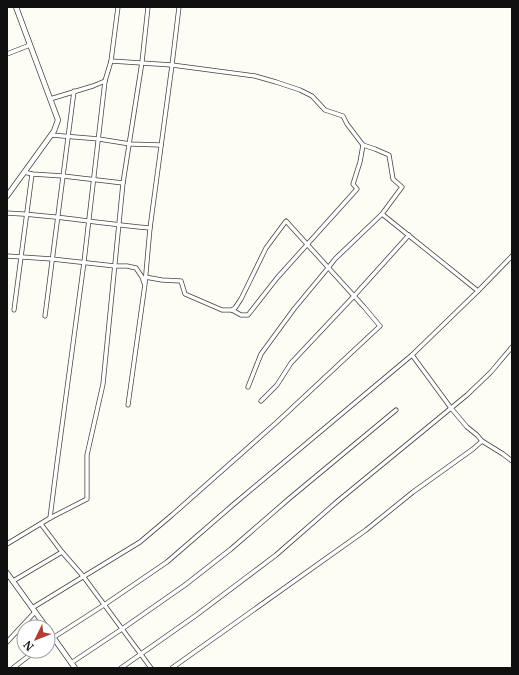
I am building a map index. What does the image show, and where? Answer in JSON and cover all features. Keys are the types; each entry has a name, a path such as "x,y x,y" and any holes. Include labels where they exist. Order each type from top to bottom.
{"street":[{"path":"50,518 84,262 105,81 111,61 118,7"},
{"path":"7,544 50,518 87,499 88,455 102,384 120,226 123,184 142,62 148,7"},
{"path":"128,405 146,277 150,228 179,7"},
{"path":"7,196 54,131 58,120 18,8"},
{"path":"7,54 30,45"},
{"path":"111,61 172,65 255,76 300,90 312,96 325,110 343,116 347,124 363,145 389,155 394,179 402,187 382,214 335,259 294,309 261,354 248,387"},
{"path":"50,99 105,81"},
{"path":"45,316 74,91"},
{"path":"50,135 99,139 130,144 161,145"},
{"path":"146,277 181,281 185,294 222,310 232,310 241,315 248,315 277,278 357,190 353,184 360,162 363,145"},
{"path":"24,172 123,184"},
{"path":"14,310 32,174"},
{"path":"7,213 150,228"},
{"path":"382,214 478,291"},
{"path":"32,608 140,542 277,422 380,326 286,221 266,248 241,299 232,310"},
{"path":"261,401 277,385 291,363 409,236"},
{"path":"7,256 127,266 136,268 145,284"},
{"path":"56,635 104,605 167,562 412,355 512,256"},
{"path":"121,668 195,616 276,555 339,500 467,395 491,372 512,347"},
{"path":"412,355 466,426 477,434 482,441 504,454 512,461"},
{"path":"71,663 185,585 231,549 296,492 396,410"},
{"path":"172,668 366,530 413,492 482,441"},
{"path":"41,524 62,552 83,576 151,668"},
{"path":"13,581 62,552"},
{"path":"7,573 40,619"},
{"path":"7,642 35,612"},
{"path":"56,641 75,668"},
{"path":"13,668 25,659"}]}
